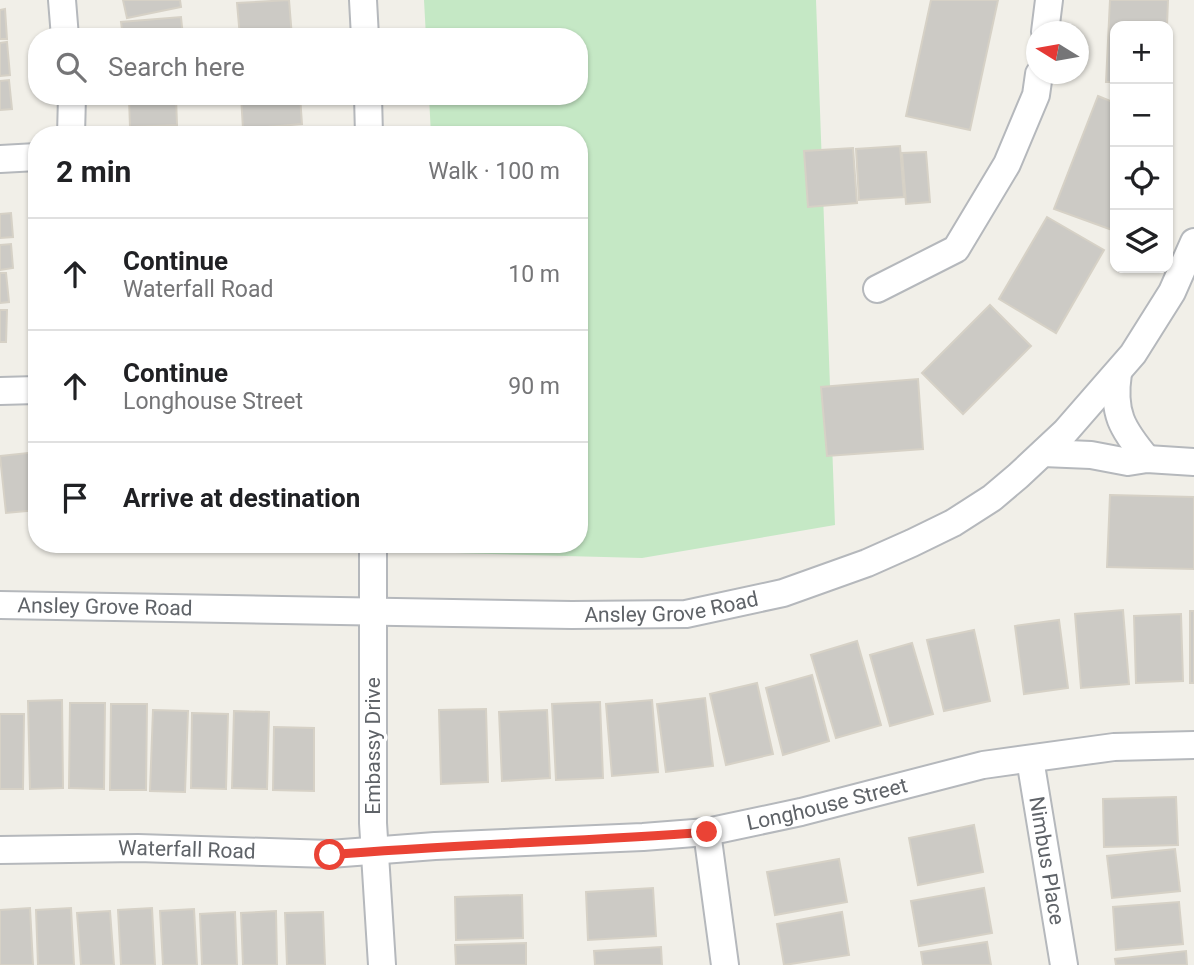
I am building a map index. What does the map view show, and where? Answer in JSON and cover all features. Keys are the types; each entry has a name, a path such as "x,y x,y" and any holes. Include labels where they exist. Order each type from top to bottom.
{"street":[{"path":"62,0 64,28"},
{"path":"363,0 365,28"},
{"path":"1046,21 1049,0"},
{"path":"877,289 956,249 1007,164 1036,95 1038,84"},
{"path":"71,126 72,105"},
{"path":"368,105 369,126"},
{"path":"0,159 28,157"},
{"name":"Ansley Grove Road","path":"0,605 572,615 686,614 783,593 867,563 953,523 992,498 1043,453 1133,354 1172,292 1194,242"},
{"path":"1118,373 1114,396 1119,418 1133,443 1147,459"},
{"path":"0,391 28,390"},
{"path":"1043,453 1091,455 1128,462 1147,459 1194,462"},
{"name":"Embassy Drive","path":"373,553 375,851 382,965"},
{"name":"Longhouse Street","path":"375,851 707,832 801,813 983,765 1114,747 1194,745"},
{"name":"Nimbus Place","path":"1030,758 1063,965"},
{"path":"707,832 725,965"},
{"name":"Waterfall Road","path":"0,850 138,848 330,855 375,851"}],"green space":[{"path":"424,0 816,0 835,525 642,558 455,553 588,553 588,126 431,126 429,105 588,105 588,28 426,28"}],"building":[{"path":"123,0 180,0 181,7 127,18"},
{"path":"289,0 291,28 239,28 237,3"},
{"path":"931,0 998,0 970,130 906,116"},
{"path":"1110,0 1168,0 1167,21 1110,21 1110,82 1106,82"},
{"path":"5,9 7,39 0,39 0,10"},
{"path":"181,17 182,28 122,28 121,22"},
{"path":"7,42 10,75 0,76 0,43"},
{"path":"9,80 12,109 0,110 0,81"},
{"path":"1098,96 1110,101 1110,229 1054,209"},
{"path":"129,105 176,105 177,125 130,126"},
{"path":"242,105 301,105 302,124 243,126"},
{"path":"900,146 904,197 859,200 856,149"},
{"path":"853,148 857,203 808,207 804,151"},
{"path":"926,152 930,202 906,204 902,153"},
{"path":"11,213 13,237 0,238 0,214"},
{"path":"1047,217 1104,250 1056,333 999,299"},
{"path":"11,244 13,268 0,270 0,245"},
{"path":"0,273 6,273 9,302 0,303"},
{"path":"990,305 1031,346 963,414 922,373"},
{"path":"0,310 7,310 6,342 0,342"},
{"path":"918,379 923,449 827,456 821,387"},
{"path":"28,453 28,511 6,513 0,456"},
{"path":"1110,495 1194,497 1194,569 1107,567"},
{"path":"1123,610 1129,684 1081,688 1075,614"},
{"path":"1190,611 1194,611 1194,683 1190,683"},
{"path":"1181,614 1183,681 1136,683 1134,616"},
{"path":"1059,620 1068,688 1024,694 1015,626"},
{"path":"974,630 990,701 944,711 927,640"},
{"path":"857,641 881,725 836,738 811,655"},
{"path":"912,643 933,714 890,726 870,655"},
{"path":"812,675 829,741 783,755 766,688"},
{"path":"757,683 773,754 726,765 710,694"},
{"path":"705,698 713,766 666,772 657,704"},
{"path":"62,700 63,788 30,789 28,701"},
{"path":"652,700 658,772 612,776 606,704"},
{"path":"600,702 603,778 556,780 552,704"},
{"path":"70,703 105,703 104,789 69,788"},
{"path":"111,704 147,704 146,790 110,790"},
{"path":"486,709 488,782 441,784 439,710"},
{"path":"153,710 188,711 185,792 150,791"},
{"path":"547,710 550,778 502,781 499,712"},
{"path":"234,711 269,712 267,789 232,788"},
{"path":"192,713 228,714 226,789 191,788"},
{"path":"0,714 24,714 23,789 0,789"},
{"path":"274,727 314,728 314,791 273,790"},
{"path":"1176,797 1178,845 1104,847 1103,799"},
{"path":"974,825 983,872 918,885 909,838"},
{"path":"1175,849 1180,891 1112,898 1107,856"},
{"path":"839,859 847,902 775,915 767,872"},
{"path":"653,888 656,936 588,940 586,892"},
{"path":"984,888 992,933 919,946 911,901"},
{"path":"522,895 523,938 456,940 455,897"},
{"path":"1179,902 1183,944 1116,950 1113,907"},
{"path":"30,908 33,965 0,965 0,910"},
{"path":"71,908 74,965 38,965 36,910"},
{"path":"152,908 155,965 121,965 118,910"},
{"path":"194,909 197,965 163,965 160,911"},
{"path":"110,911 114,965 81,965 77,913"},
{"path":"276,911 277,965 243,965 241,913"},
{"path":"235,912 237,965 202,965 200,914"},
{"path":"323,912 325,965 287,965 285,913"},
{"path":"842,912 849,955 784,965 777,924"},
{"path":"987,942 991,965 923,965 921,952"},
{"path":"526,943 526,965 456,965 455,945"},
{"path":"661,947 662,965 595,965 594,951"},
{"path":"1186,951 1187,965 1116,965 1115,959"}],"route":[{"path":"330,855 435,846 707,832"}]}
